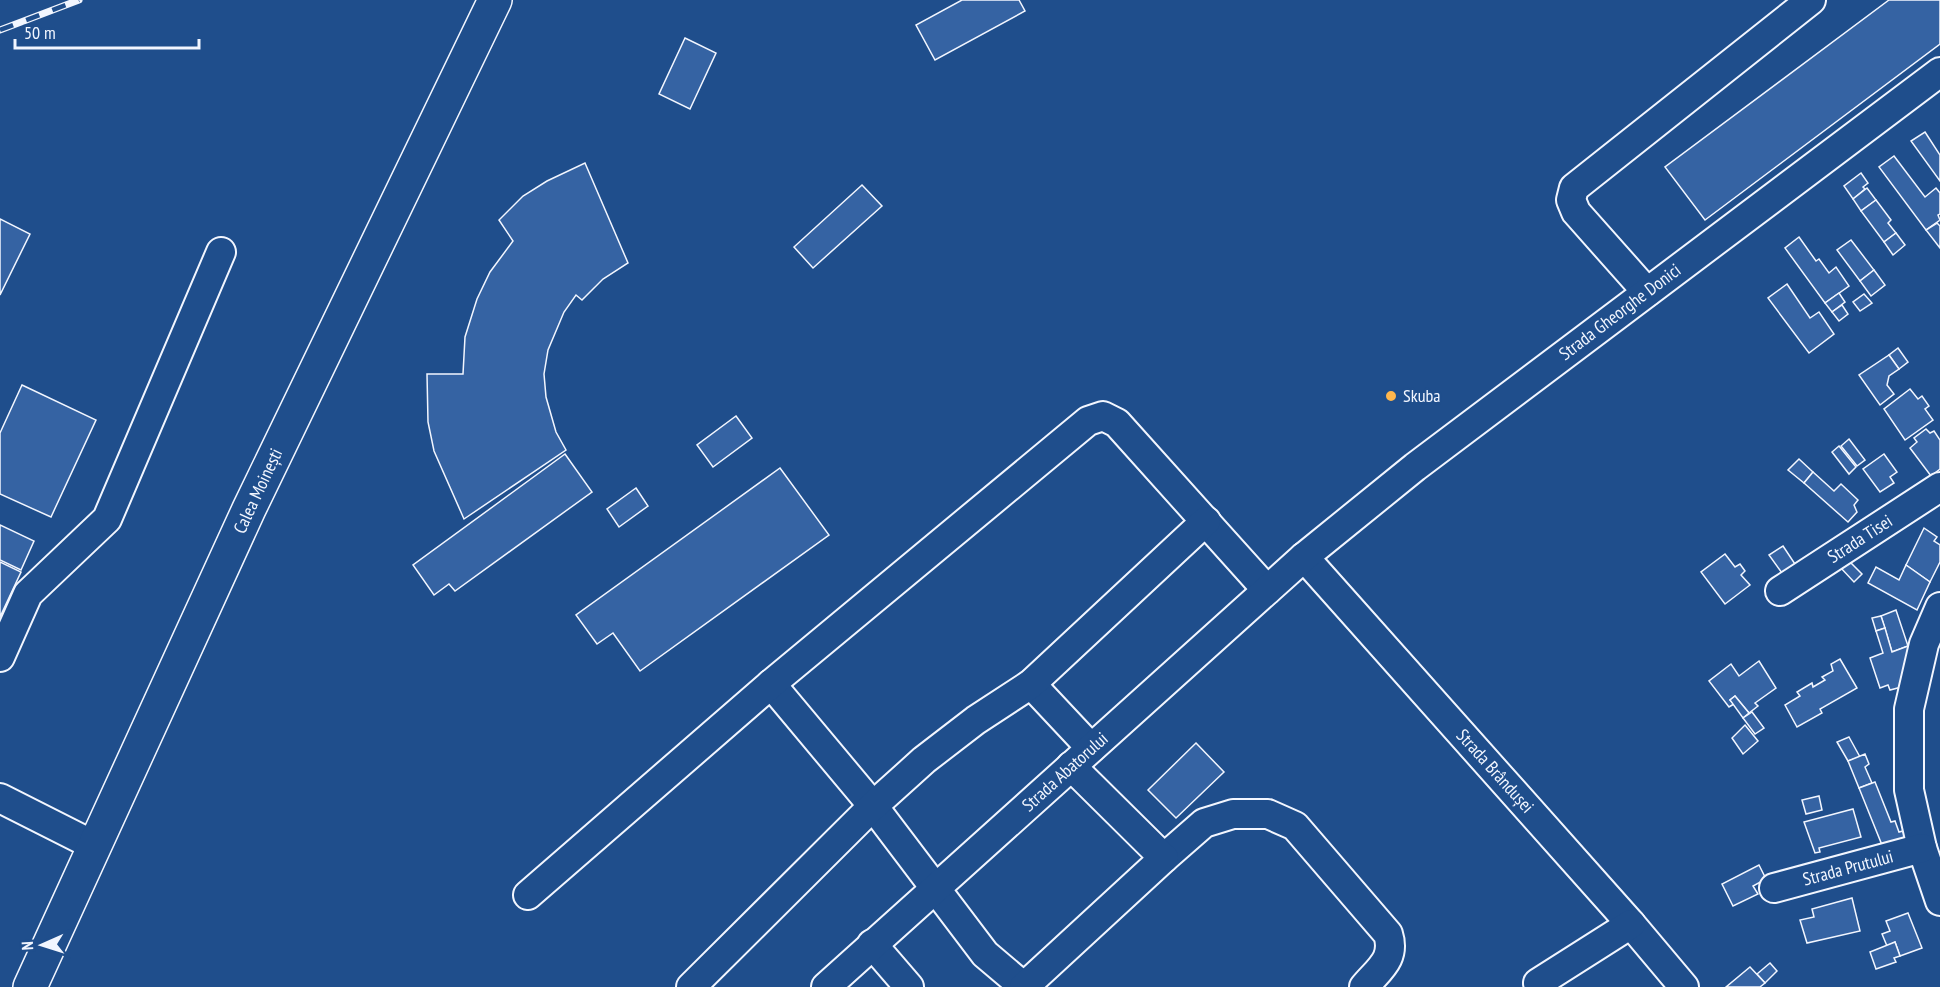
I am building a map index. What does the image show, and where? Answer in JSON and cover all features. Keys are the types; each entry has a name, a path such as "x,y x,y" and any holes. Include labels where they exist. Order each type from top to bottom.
{"main road":[{"name":"Calea Moinești","path":"30,987 301,400 495,0"}],"street":[{"path":"1647,292 1576,212 1571,201 1574,188 1812,0"},
{"name":"Strada Gheorghe Donici","path":"1304,557 1415,467 1940,72"},
{"path":"0,657 28,594 106,519 221,252"},
{"path":"528,894 771,684 1088,421 1103,416 1117,423 1267,590"},
{"name":"Strada Tisei","path":"1780,591 1940,487"},
{"path":"691,987 873,806 941,746 1031,684 1206,521"},
{"name":"Strada Abatorului","path":"826,987 1304,557"},
{"name":"Strada Brândușei","path":"1304,557 1684,987"},
{"path":"1940,608 1924,644 1908,709 1910,790 1922,848 1940,901"},
{"path":"771,684 873,806 985,954 1024,987 1204,823 1233,814 1268,814 1294,826 1388,934 1392,946 1390,956 1364,987"},
{"path":"1031,684 1081,757 1164,858"},
{"path":"0,798 95,846"},
{"name":"Strada Prutului","path":"1774,888 1922,848"},
{"path":"1538,983 1630,924"},
{"path":"872,944 909,987"}],"building":[{"path":"962,0 1019,0 1025,11 935,60 916,25"},
{"path":"1889,0 1940,0 1940,44 1705,220 1665,167"},
{"path":"685,38 716,53 690,109 659,94"},
{"path":"1925,132 1940,155 1940,181 1911,141"},
{"path":"1894,156 1925,197 1936,188 1940,193 1940,214 1938,215 1940,220 1926,230 1879,167"},
{"path":"585,163 628,263 603,279 582,300 576,295 564,312 548,350 544,374 546,397 556,432 566,450 464,519 434,451 428,422 427,374 463,374 465,337 477,299 490,272 513,241 499,220 523,196 547,181"},
{"path":"1861,173 1868,183 1863,187 1865,189 1853,199 1844,186"},
{"path":"862,185 882,206 813,268 794,247"},
{"path":"1867,188 1876,200 1861,211 1853,199"},
{"path":"1876,200 1891,220 1888,223 1896,233 1884,242 1861,211"},
{"path":"0,219 30,234 0,295"},
{"path":"1937,223 1940,226 1940,248 1926,230"},
{"path":"1896,233 1905,245 1893,255 1884,242"},
{"path":"1799,237 1816,261 1819,259 1829,273 1836,267 1849,286 1825,303 1785,248"},
{"path":"1851,240 1874,270 1860,281 1837,250"},
{"path":"1874,270 1885,285 1871,296 1860,281"},
{"path":"1787,284 1810,318 1819,312 1834,334 1809,353 1768,298"},
{"path":"1839,293 1845,302 1832,312 1825,303"},
{"path":"1864,294 1872,303 1860,311 1853,302"},
{"path":"1842,305 1848,314 1839,321 1832,312"},
{"path":"1898,348 1908,362 1899,369 1889,355"},
{"path":"1889,355 1899,369 1889,376 1887,385 1894,394 1880,405 1859,375"},
{"path":"22,385 96,420 51,517 0,494 0,433"},
{"path":"1910,389 1918,399 1922,396 1929,406 1925,409 1933,420 1905,440 1884,409"},
{"path":"736,416 752,438 713,467 697,445"},
{"path":"1926,429 1930,433 1934,431 1940,440 1940,469 1931,476 1910,448 1917,442 1914,438"},
{"path":"1849,439 1865,460 1857,466 1841,446"},
{"path":"1839,446 1856,467 1849,474 1832,452"},
{"path":"565,454 592,492 455,591 449,584 434,595 413,565"},
{"path":"1884,454 1897,472 1890,477 1894,483 1880,492 1863,469"},
{"path":"1799,459 1813,472 1804,483 1788,470"},
{"path":"780,468 829,535 640,671 613,633 597,644 576,615"},
{"path":"1813,472 1834,491 1841,484 1858,500 1854,505 1857,512 1848,522 1804,483"},
{"path":"636,488 648,506 619,527 607,509"},
{"path":"0,525 34,541 21,570 0,560"},
{"path":"1924,528 1937,537 1934,541 1940,545 1940,562 1930,582 1906,565"},
{"path":"1783,546 1795,564 1782,573 1769,555"},
{"path":"1725,554 1735,567 1740,564 1745,571 1741,575 1750,585 1725,604 1701,572"},
{"path":"1848,560 1862,574 1854,582 1839,566"},
{"path":"0,562 21,572 0,617"},
{"path":"1906,565 1930,582 1917,610 1868,583 1876,567 1899,580"},
{"path":"1896,610 1908,646 1892,652 1881,616"},
{"path":"1881,616 1885,628 1876,631 1872,618"},
{"path":"1885,628 1892,652 1908,646 1914,669 1913,684 1890,690 1888,685 1880,688 1870,658 1883,653 1876,631"},
{"path":"1840,659 1857,688 1820,709 1822,713 1797,727 1785,705 1800,696 1797,692 1812,683 1813,687 1825,680 1822,677 1833,671 1831,664"},
{"path":"1759,661 1776,688 1755,703 1758,706 1749,713 1735,696 1730,700 1734,704 1729,707 1709,681 1731,664 1739,676"},
{"path":"1735,696 1749,713 1743,718 1730,700"},
{"path":"1752,712 1764,728 1755,734 1743,718"},
{"path":"1745,725 1758,741 1743,754 1732,738"},
{"path":"1849,737 1860,757 1848,761 1837,742"},
{"path":"1196,743 1224,772 1176,818 1148,790"},
{"path":"1865,754 1869,764 1865,767 1872,783 1859,788 1848,761"},
{"path":"1875,782 1891,822 1895,821 1899,832 1903,831 1906,839 1882,845 1859,788"},
{"path":"1819,796 1822,810 1806,814 1802,800"},
{"path":"1853,809 1861,837 1819,848 1820,852 1815,853 1804,822"},
{"path":"1759,865 1766,879 1753,886 1758,894 1733,906 1722,884"},
{"path":"1852,898 1860,931 1807,943 1800,920 1814,917 1812,909"},
{"path":"1908,913 1922,948 1900,956 1895,942 1887,946 1882,934 1890,931 1886,921"},
{"path":"1895,942 1900,956 1894,958 1896,962 1876,969 1870,952"},
{"path":"1770,963 1777,971 1765,983 1757,974"},
{"path":"1750,967 1765,983 1760,987 1726,987"}],"railway":[{"path":"0,30 79,0"}],"place":[{"name":"Skuba","path":"1391,396"}]}
